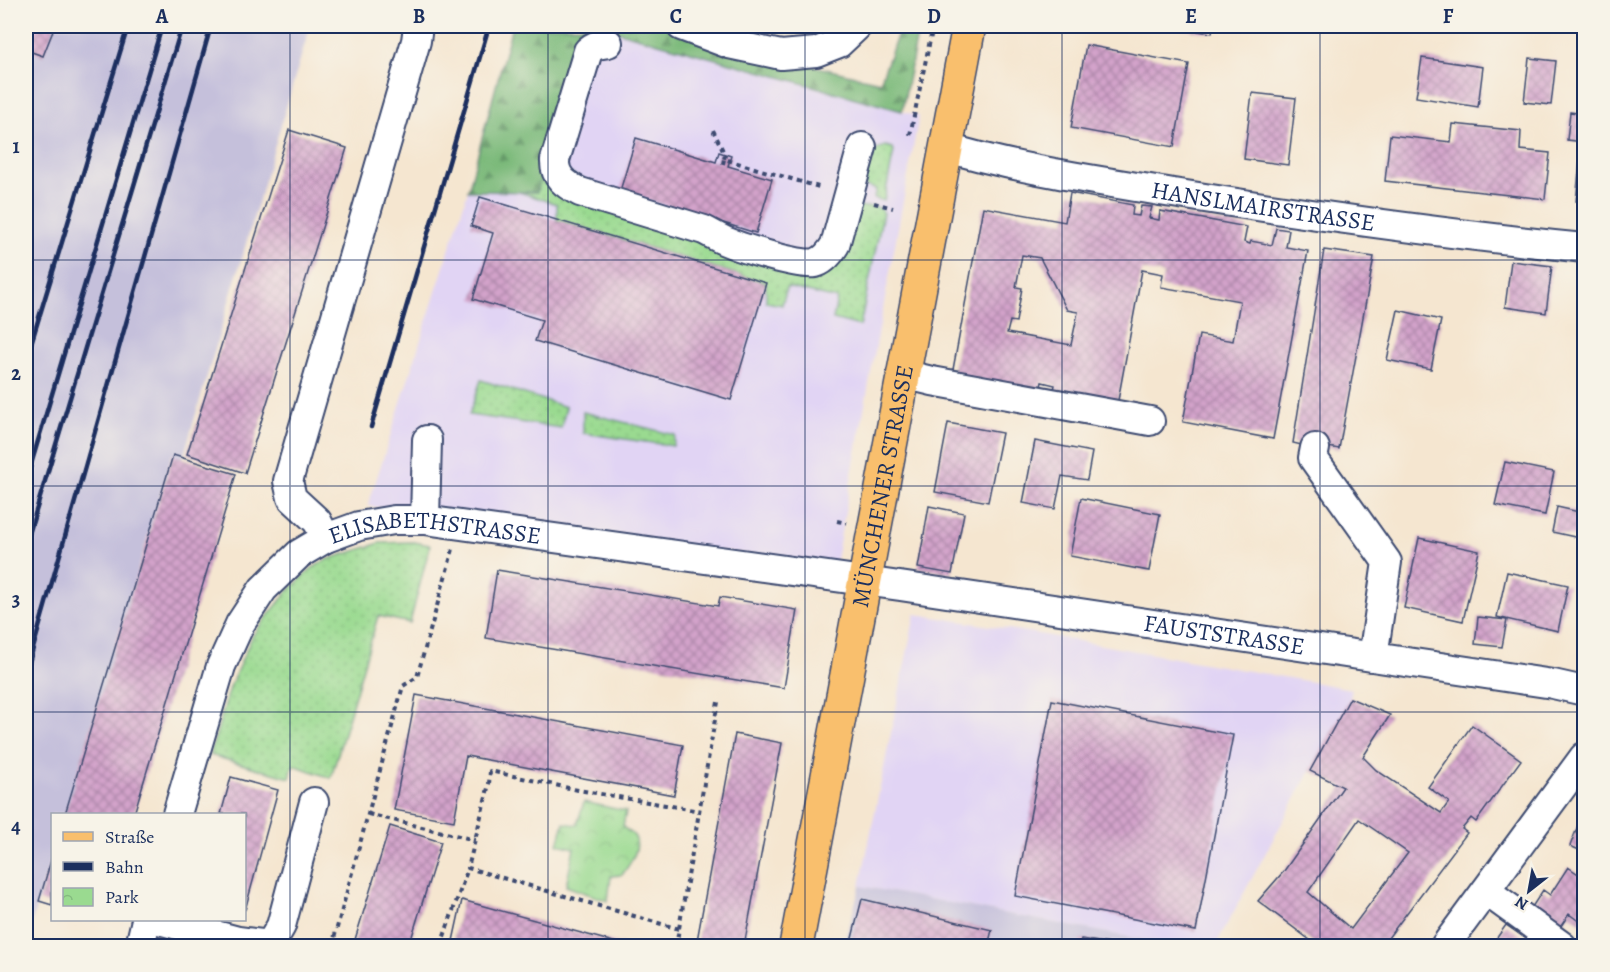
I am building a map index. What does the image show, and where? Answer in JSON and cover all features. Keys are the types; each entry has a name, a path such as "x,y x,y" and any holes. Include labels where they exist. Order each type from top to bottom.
{"main road":[{"name":"MÜNCHENER STRASSE","path":"796,946 969,26"}],"street":[{"path":"681,26 729,44 781,55 816,52 839,43 856,26"},
{"path":"326,538 317,521 292,498 288,481 415,31"},
{"path":"608,43 593,46 588,51 555,160 557,174 570,187 580,192 704,230 722,240 782,259 808,264 825,258 835,245 862,147"},
{"name":"HANSLMAIRSTRASSE","path":"945,147 972,156 1065,175 1258,207 1469,236 1584,248"},
{"path":"903,374 1149,421"},
{"path":"425,520 427,440"},
{"path":"1315,448 1312,458 1388,562 1373,657"},
{"name":"ELISABETHSTRASSE","path":"177,813 221,666 240,624 263,589 299,554 326,538 359,526 394,520 425,520 864,581"},
{"name":"FAUSTSTRASSE","path":"864,581 1553,684 1584,691"},
{"path":"1445,946 1584,757"},
{"path":"163,921 238,941 270,945 281,926 314,802"},
{"path":"1486,891 1562,946"},
{"path":"140,946 146,921"}],"path":[{"path":"910,135 933,26"},
{"path":"713,130 725,155 723,161 831,191"},
{"path":"332,946 403,686 417,677 460,524"},
{"path":"676,946 718,702"},
{"path":"418,939 441,946 468,868 489,784 490,771 578,790 700,811"},
{"path":"368,814 475,840"},
{"path":"468,868 679,929"}],"shaded area":[{"path":"26,26 310,26 183,458 172,455 65,813 51,813 51,858 26,941"},
{"path":"597,28 608,29 919,116 835,565 368,506 468,191 537,192 581,39 587,32"},
{"path":"915,614 1352,689 1350,698 1215,946 1176,946 860,886"},
{"path":"860,886 1176,946 844,946"}],"green space":[{"path":"512,26 669,26 789,60 880,82 899,31 917,36 902,111 608,29 593,30 581,39 537,192 468,191"},
{"path":"885,146 893,148 894,151 884,201 874,198 876,189 862,185 874,151"},
{"path":"545,163 801,274 854,208 882,209 860,326 833,319 837,299 787,287 782,305 766,302 766,283 557,220 557,204 519,192 537,192"},
{"path":"481,380 566,407 561,428 469,415"},
{"path":"583,412 675,435 673,446 583,433"},
{"path":"414,542 430,545 410,623 378,616 331,778 293,765 290,778 210,755 231,684 253,635 287,592 311,569 326,560 380,543"},
{"path":"584,802 626,811 623,827 635,837 636,847 633,857 622,875 611,876 608,901 566,886 574,848 558,844 564,823 577,825"}],"building":[{"path":"34,26 55,26 43,56 26,50"},
{"path":"1167,26 1213,26 1212,33"},
{"path":"1086,45 1189,64 1174,147 1071,128"},
{"path":"1422,58 1483,67 1478,107 1416,97"},
{"path":"1529,58 1556,61 1551,105 1524,102"},
{"path":"1252,93 1296,98 1288,165 1244,159"},
{"path":"1570,112 1584,114 1584,142 1567,140"},
{"path":"1453,124 1521,131 1520,150 1550,153 1545,199 1385,181 1390,135 1451,142"},
{"path":"289,130 347,148 245,473 187,454"},
{"path":"636,138 716,162 719,152 731,156 728,166 772,179 756,233 620,191"},
{"path":"1580,160 1584,160 1584,202 1576,201"},
{"path":"1070,193 1133,205 1132,215 1139,216 1141,206 1152,207 1149,218 1159,220 1160,211 1247,227 1244,242 1250,244 1251,241 1272,245 1276,228 1289,230 1286,247 1308,251 1273,439 1183,422 1199,335 1233,341 1240,301 1161,287 1163,274 1142,270 1117,406 1053,394 1055,385 1042,382 1040,391 952,375 983,207 1065,222","holes":["1022,255 1040,258 1067,310 1078,312 1071,345 1007,333 1010,321 1016,322 1022,288 1016,287"]},
{"path":"480,197 766,283 731,400 535,341 542,320 473,299 493,233 471,226"},
{"path":"1324,250 1374,257 1339,449 1328,447 1327,451 1293,443"},
{"path":"1511,261 1552,266 1546,313 1505,307"},
{"path":"1398,310 1441,320 1431,369 1387,360"},
{"path":"948,423 1002,433 988,502 935,492"},
{"path":"1035,441 1092,452 1087,480 1062,476 1055,509 1023,503"},
{"path":"173,455 236,474 134,813 65,813"},
{"path":"1505,462 1554,472 1545,515 1495,505"},
{"path":"1081,498 1160,514 1149,571 1070,556"},
{"path":"929,506 964,513 952,574 918,568"},
{"path":"1557,507 1584,513 1584,539 1552,532"},
{"path":"1419,538 1479,551 1463,621 1404,608"},
{"path":"497,570 718,606 720,597 797,610 784,688 486,638"},
{"path":"1507,572 1568,585 1558,631 1497,617"},
{"path":"1478,617 1507,620 1502,647 1475,644"},
{"path":"416,695 683,745 674,795 466,756 454,821 394,810"},
{"path":"1350,698 1390,715 1363,757 1376,770 1441,813 1449,802 1428,787 1472,725 1521,760 1476,822 1471,818 1462,829 1467,833 1382,946 1318,946 1258,901 1284,871 1343,787 1310,771","holes":["1359,819 1408,853 1351,929 1308,892"]},
{"path":"1052,700 1233,735 1196,931 1015,896"},
{"path":"735,734 782,743 744,946 696,946"},
{"path":"231,777 278,790 246,906 246,813 221,813"},
{"path":"1584,810 1584,852 1570,846"},
{"path":"390,826 441,842 409,946 353,946"},
{"path":"51,860 51,905 39,901"},
{"path":"1568,867 1584,878 1584,925 1569,914 1559,929 1530,910 1543,890 1550,895"},
{"path":"862,899 992,930 988,946 850,946"},
{"path":"462,900 628,946 472,946 453,941"},
{"path":"1506,925 1537,946 1491,946"},
{"path":"1081,939 1116,945 1116,946 1079,946"}],"railway":[{"path":"26,360 128,26"},
{"path":"26,481 162,26"},
{"path":"26,544 182,26"},
{"path":"26,673 211,26"},
{"path":"371,427 489,26"}]}
